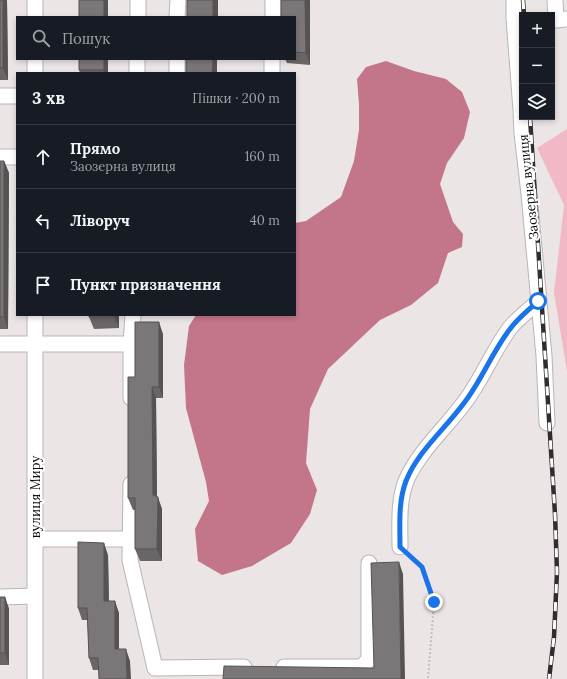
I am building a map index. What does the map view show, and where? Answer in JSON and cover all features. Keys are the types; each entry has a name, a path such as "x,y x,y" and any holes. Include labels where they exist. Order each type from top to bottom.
{"street":[{"path":"35,0 35,16"},
{"path":"138,0 138,16"},
{"path":"178,0 178,16"},
{"path":"273,0 273,16"},
{"name":"Заозерна вулиця","path":"514,0 522,133 544,356 547,423"},
{"path":"554,0 556,20 567,19"},
{"path":"35,60 35,72"},
{"path":"137,60 137,72"},
{"path":"177,60 177,72"},
{"path":"272,60 272,72"},
{"path":"0,96 16,96"},
{"path":"0,157 16,158"},
{"path":"400,547 400,510 406,482 412,468 421,454 449,422 474,389 494,352 511,327 538,301"},
{"name":"вулиця Миру","path":"35,316 35,679"},
{"path":"131,414 131,344 133,316"},
{"path":"0,344 131,344"},
{"path":"131,469 130,560 155,668 223,673 265,667 362,667 369,659 369,563"},
{"path":"35,539 131,539"},
{"path":"0,597 35,596"}],"path":[{"path":"400,547 422,567 434,602 428,679"}],"shaded area":[{"path":"386,61 414,71 446,79 462,92 470,112 464,138 447,163 440,184 453,222 463,234 462,247 448,253 438,283 411,305 380,320 328,369 310,409 306,463 317,490 310,514 291,543 252,566 222,575 198,561 195,529 209,501 206,482 186,408 184,365 189,326 195,316 296,316 296,223 306,221 341,197 354,161 359,130 357,79 366,67"},
{"path":"567,129 567,371 554,293 564,205 537,148"}],"building":[{"path":"0,0 3,0 3,68 0,68"},
{"path":"79,0 104,0 104,16 79,16"},
{"path":"187,0 213,0 213,16 187,16"},
{"path":"281,0 305,0 306,53 296,52 296,16 281,16"},
{"path":"79,60 104,60 104,70 79,70"},
{"path":"186,60 213,60 212,72 186,72"},
{"path":"0,161 4,161 4,317 0,317"},
{"path":"89,316 114,316 114,317"},
{"path":"135,322 159,322 159,387 152,387 153,495 158,497 157,549 135,549 135,498 128,498 128,377 135,377"},
{"path":"78,542 104,543 104,601 115,601 115,649 126,649 127,679 99,679 98,658 89,658 87,608 78,608"},
{"path":"399,562 401,679 223,679 224,666 374,668 371,563"},
{"path":"0,597 5,597 5,653 0,653"}],"railway":[{"path":"523,0 524,12"},
{"path":"530,120 555,514 557,572 554,637 549,679"}],"route":[{"path":"434,602 422,567 400,547 400,510 402,494 406,482 412,468 421,454 449,422 474,389 494,352 511,327 538,301"}]}
